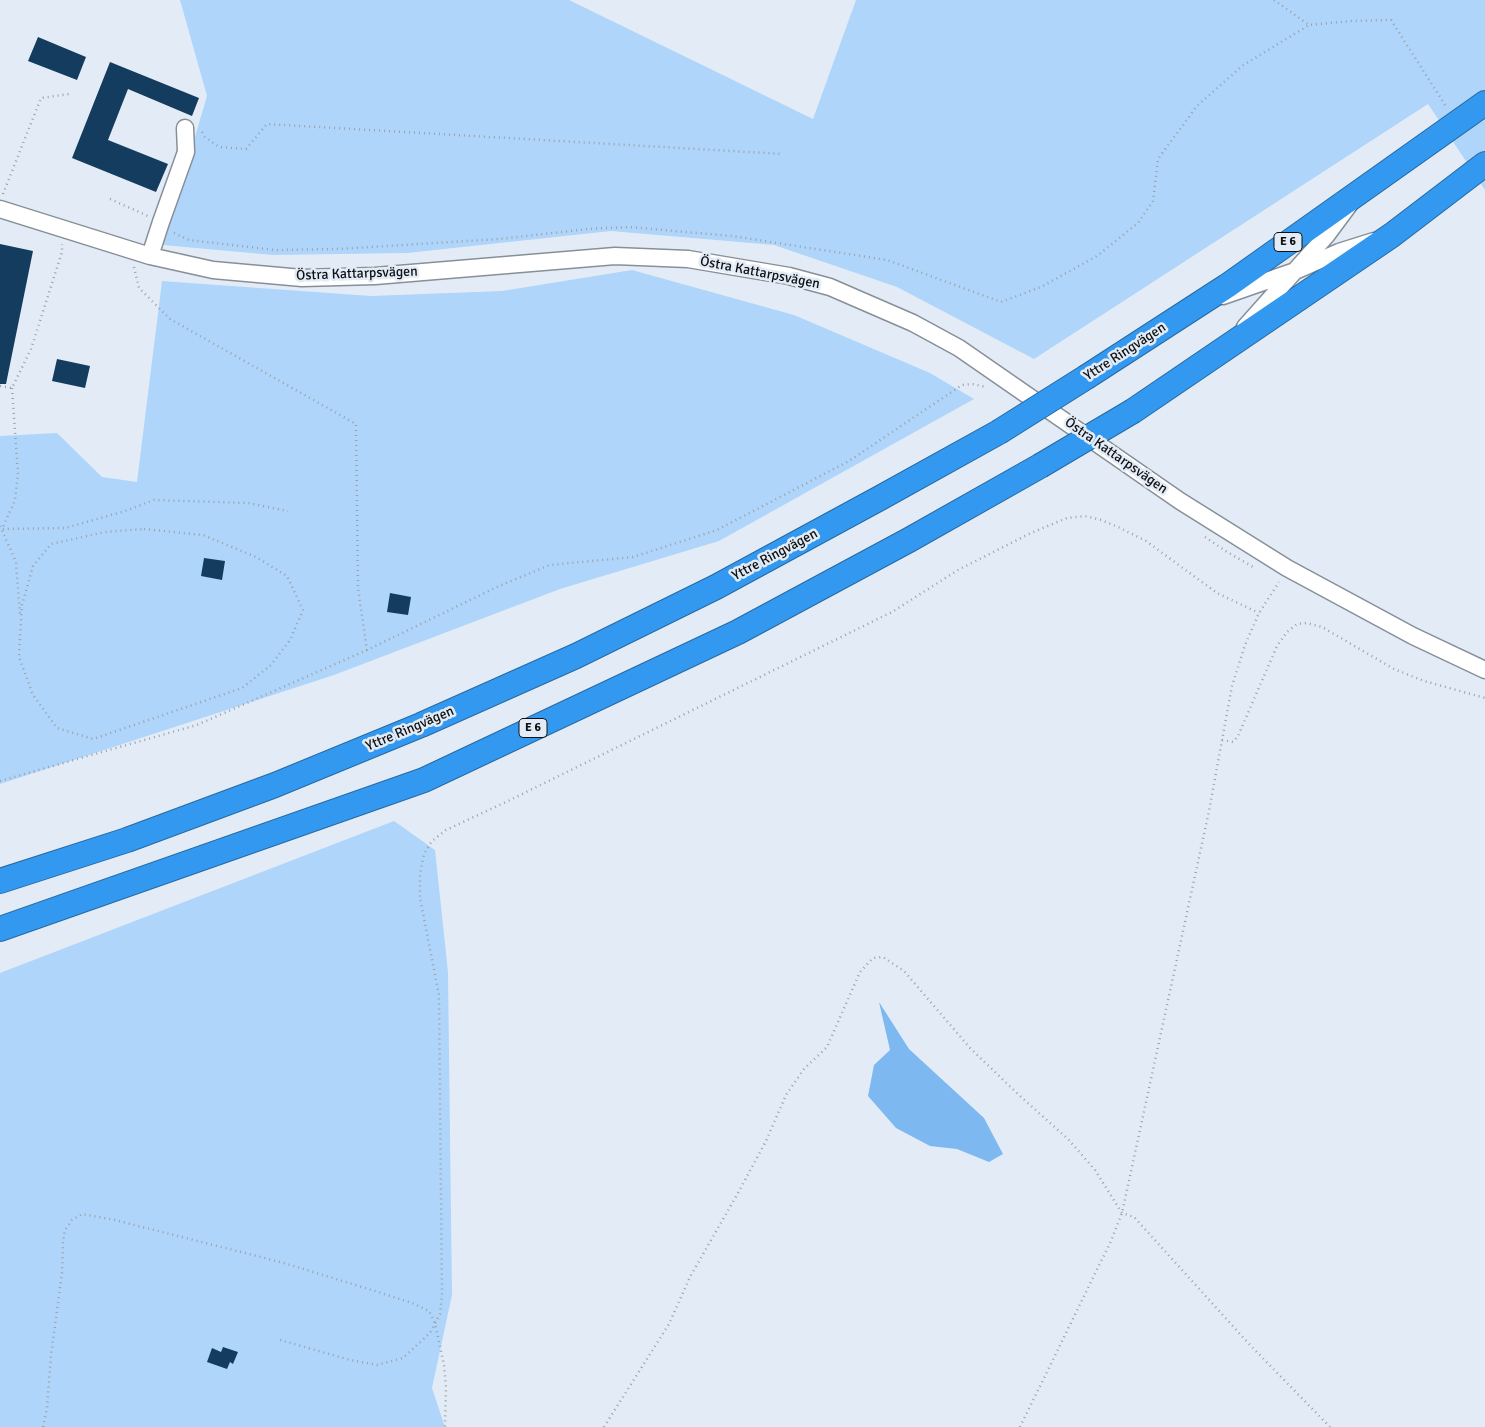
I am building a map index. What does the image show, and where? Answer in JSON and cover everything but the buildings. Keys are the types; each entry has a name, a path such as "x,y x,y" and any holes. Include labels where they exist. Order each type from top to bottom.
{"highway":[{"name":"Yttre Ringvägen","path":"0,881 127,840 275,785 421,725 567,660 716,587 999,432 1088,376 1195,306 1485,103"},
{"name":"E 6","path":"0,929 424,780 738,632 909,540 1133,411 1392,235 1485,164"}],"street":[{"path":"150,256 186,152 185,128"},
{"path":"1225,349 1326,236 1360,192"},
{"name":"Östra Kattarpsvägen","path":"0,209 130,251 213,270 322,278 375,276 615,256 688,259 789,276 830,287 913,322 959,348 1180,501 1287,568 1413,636 1485,670"},
{"path":"1195,306 1295,271 1339,252 1392,235"}],"path":[{"path":"1274,0 1309,25"},
{"path":"110,199 160,223 189,240 275,250 338,249 499,239 629,228 732,236 887,260 1001,302 1041,287 1097,256 1138,223 1153,201 1158,158 1197,106 1242,66 1309,25 1391,20 1448,110"},
{"path":"0,202 41,98 69,94"},
{"path":"185,128 199,128 205,137 219,147 246,149 267,124 784,154"},
{"path":"1,528 15,500 18,474 12,388 31,349 62,252 63,229"},
{"path":"130,251 139,288 170,319 356,424 358,588 367,650"},
{"path":"0,781 197,725 367,650 499,586 550,565 633,557 717,530 849,461 962,385 972,384 990,388"},
{"path":"0,386 12,388"},
{"path":"1,528 65,528 122,512 154,500 248,503 288,511"},
{"path":"280,1340 350,1360 377,1365 403,1358 430,1332 440,1314 442,1295 439,995 420,898 420,874 424,854 432,841 446,830 517,797 892,612 958,570 1031,533 1067,518 1085,516 1102,520 1118,527 1146,542 1217,593 1259,613"},
{"path":"1,528 16,562 21,623 20,657 33,695 57,728 93,739 242,688 271,665 290,640 304,610 287,576 256,557 203,535 144,529 105,532 51,544 33,566 22,605 21,623"},
{"path":"1204,536 1256,569"},
{"path":"1020,1427 1111,1241 1122,1212 1207,820 1232,686 1245,645 1259,613 1287,568"},
{"path":"1222,740 1233,742 1238,736 1277,646 1287,632 1297,624 1307,623 1322,627 1394,669 1424,681 1485,698"},
{"path":"604,1427 669,1324 690,1277 766,1141 786,1095 804,1069 827,1047 860,972 873,958 883,957 904,971 970,1048 1068,1139 1095,1170 1122,1212 1134,1217 1250,1345 1330,1427"},
{"path":"43,1427 47,1408 51,1355 61,1282 64,1230 72,1220 82,1214 115,1220 234,1250 376,1291 429,1311 435,1323 444,1364 446,1388 445,1427"}],"shaded area":[{"path":"180,0 569,0 813,119 856,0 1485,0 1485,190 1428,104 1034,359 897,287 774,245 611,231 407,253 273,255 163,245 207,96"},
{"path":"632,270 794,315 930,373 974,399 719,541 560,589 334,675 0,784 0,436 57,433 102,477 137,482 162,281 371,296 502,291"},
{"path":"394,821 435,850 448,972 452,1295 432,1388 445,1427 0,1427 0,973"},
{"path":"879,1002 909,1049 984,1118 1003,1154 989,1162 957,1149 930,1146 896,1128 868,1096 874,1065 890,1050"}]}
